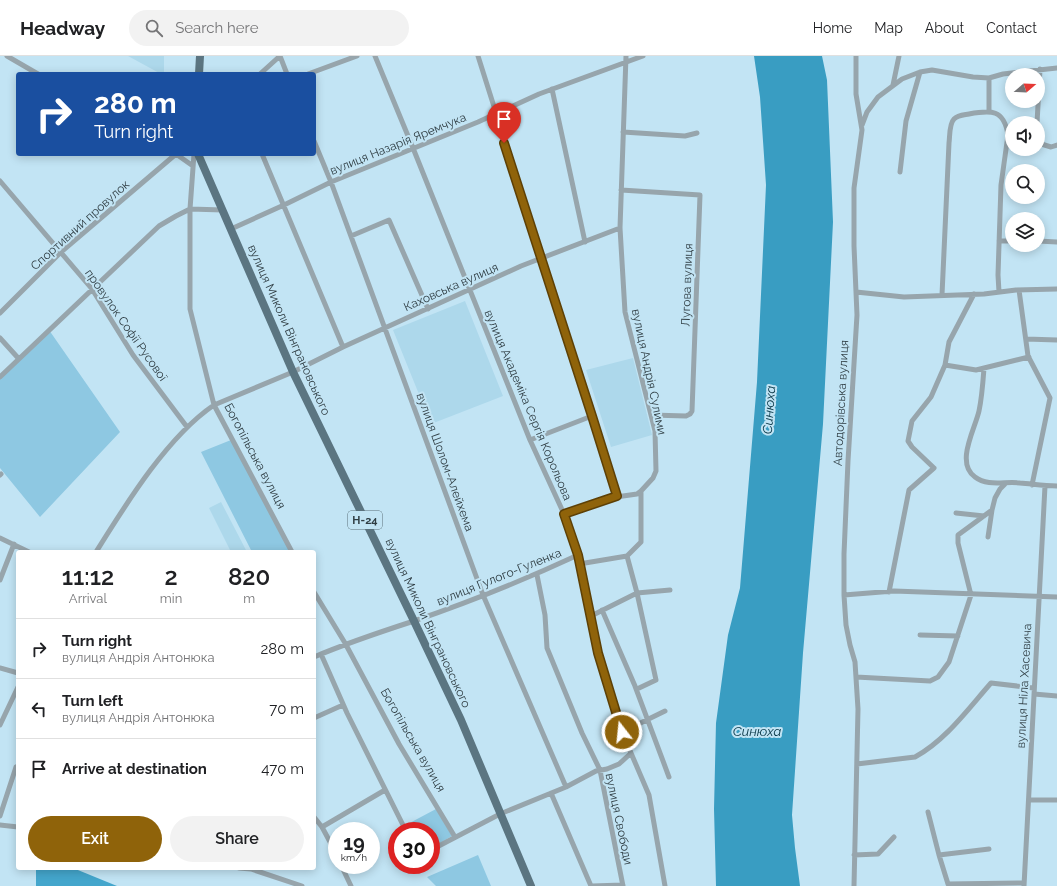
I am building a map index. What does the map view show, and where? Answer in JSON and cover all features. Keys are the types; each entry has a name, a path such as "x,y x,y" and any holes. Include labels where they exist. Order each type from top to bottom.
{"main road":[{"path":"199,72 200,56"},
{"name":"вулиця Миколи Вінграновського","path":"199,156 294,372 461,720 531,886"}],"street":[{"path":"7,56 35,72"},
{"path":"262,72 280,56 286,72"},
{"path":"313,72 357,56"},
{"name":"вулиця Академіка Сергія Корольова","path":"375,56 530,440 564,514 578,555 598,653 622,732 630,754 649,795 665,886"},
{"path":"478,56 495,114 617,496"},
{"name":"вулиця Назарія Яремчука","path":"231,229 330,182 626,59 643,56"},
{"path":"856,56 856,94 862,126"},
{"path":"893,85 899,56"},
{"name":"вулиця Андрія Сулими","path":"626,59 620,228 625,312 651,415 654,431 656,471 653,478 641,492"},
{"name":"Автодорівська вулиця","path":"1045,69 1057,68"},
{"name":"Автодорівська вулиця","path":"854,886 858,709 855,662 846,625 844,595 844,547 857,315 854,246 854,188 862,126 867,112 878,97 902,79 920,72 932,70 973,77 989,78 1005,74"},
{"path":"900,172 906,121 920,72"},
{"path":"989,78 989,111"},
{"path":"552,89 585,242"},
{"path":"942,295 949,143 952,123 955,117 960,115 989,111 1002,118 1005,124"},
{"path":"623,132 685,136 697,133"},
{"path":"1045,145 1056,147"},
{"name":"вулиця Шолом-Алейхема","path":"316,146 351,236 483,596 566,787"},
{"name":"Спортивний провулок","path":"0,313 61,252 174,156"},
{"path":"179,156 193,166"},
{"name":"Богопільська вулиця","path":"194,156 190,209 190,309 214,405 291,550"},
{"path":"263,156 343,346"},
{"path":"999,292 998,275 1001,185 1006,156"},
{"name":"провулок Софії Русової","path":"0,180 92,289 133,355 187,428"},
{"name":"Лугова вулиця","path":"621,190 700,195 692,411 686,416 651,415"},
{"path":"0,377 159,226 190,209 222,210"},
{"path":"351,236 388,220 428,308"},
{"name":"Каховська вулиця","path":"97,550 150,471 187,428 214,405 294,372 343,346 469,289 620,228"},
{"path":"999,241 1005,241"},
{"path":"1045,241 1057,242"},
{"path":"856,292 904,298 1019,290 1057,289"},
{"path":"1019,290 1029,357 1050,398 1032,485"},
{"path":"889,592 909,490 934,468 912,447 908,441 912,421 931,397 945,365 949,342 974,294"},
{"path":"0,338 19,359"},
{"path":"1026,339 1057,340"},
{"path":"945,365 976,370 1029,357"},
{"path":"984,368 982,400 979,413 966,448 968,469 975,477 988,482 1057,486"},
{"path":"1050,398 1057,399"},
{"path":"530,440 592,416"},
{"path":"988,537 992,510 996,498 1000,489 1006,484"},
{"name":"вулиця Ніла Хасевича","path":"1024,884 1045,486"},
{"path":"564,514 617,496 637,494 641,492 641,542 627,556 579,564"},
{"path":"856,677 930,681 938,677 949,662 971,595 958,543 958,535 992,510"},
{"path":"956,513 984,516"},
{"path":"0,538 25,550"},
{"path":"0,580 14,544"},
{"name":"вулиця Гулого-Гуленка","path":"316,656 346,643 414,621 483,596 578,555"},
{"path":"627,556 637,593 656,680 637,689"},
{"name":"вулиця Свободи","path":"537,574 545,615 547,648 579,726 600,770 623,886"},
{"path":"591,616 637,593 670,590"},
{"path":"844,595 889,592 1057,597"},
{"name":"Богопільська вулиця","path":"316,595 346,643 399,744 455,837"},
{"path":"602,610 637,689 669,776"},
{"path":"920,636 958,636"},
{"path":"321,654 343,705 401,822"},
{"path":"0,668 16,672"},
{"path":"857,764 915,757 937,741 991,683 1057,696"},
{"path":"0,725 16,691"},
{"path":"316,717 343,705"},
{"path":"622,732 665,711"},
{"path":"440,845 500,814 566,787 596,771 607,769 619,764 630,754"},
{"path":"0,816 16,766"},
{"path":"322,827 385,790"},
{"path":"551,793 591,886 623,886"},
{"path":"1028,800 1057,800"},
{"path":"928,812 948,884 1024,884"},
{"path":"316,820 328,838"},
{"path":"0,825 16,827"},
{"path":"854,855 878,854 894,837"},
{"path":"939,855 989,849"},
{"path":"254,870 302,886"},
{"path":"346,874 351,886"}],"shaded area":[{"path":"128,56 164,56 164,72 157,72"},
{"path":"465,301 503,396 431,424 393,330"},
{"path":"49,330 120,432 40,517 0,468 0,378"},
{"path":"633,358 652,435 611,447 586,370"},
{"path":"231,440 290,550 251,550 201,452"},
{"path":"221,502 246,550 230,550 209,508"},
{"path":"436,809 452,836 440,843 440,822 412,822"},
{"path":"478,855 491,886 436,886 427,877 434,874 440,874 440,871"},
{"path":"36,870 78,870 117,886 36,886"}],"water":[{"name":"Синюха","path":"754,56 822,56 827,80 833,222 823,424 803,653 792,815 800,886 716,886 714,809 716,723 728,635 740,588 757,382 766,185 760,97"}],"route":[{"path":"504,143 617,496 564,514 578,555 598,653 622,732"}]}
